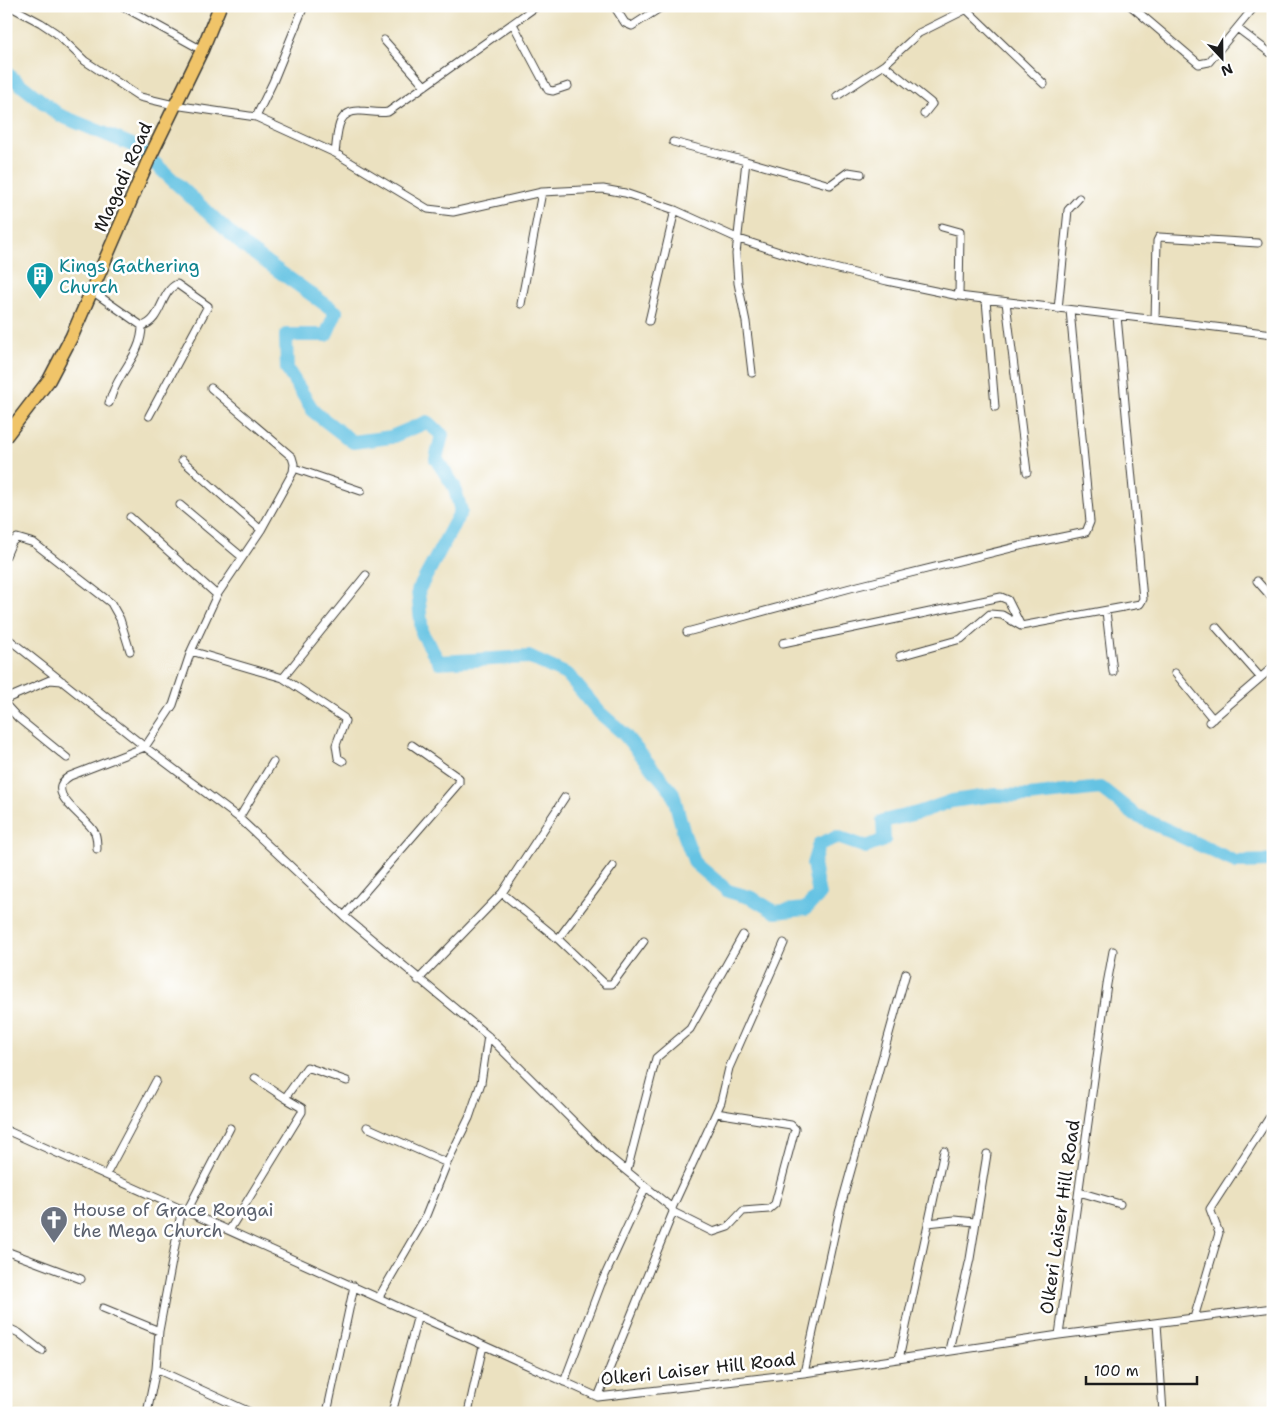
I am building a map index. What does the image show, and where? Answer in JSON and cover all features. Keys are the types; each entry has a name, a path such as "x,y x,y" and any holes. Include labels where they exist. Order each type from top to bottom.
{"highway":[{"name":"Magadi Road","path":"6,436 49,380 92,291 148,161 202,50 220,6"}],"street":[{"path":"9,6 56,33 85,61 140,97 174,105 256,117 335,153 428,209 442,212 542,192 603,189 625,193 675,210 739,238 810,262 959,296 1273,334"},
{"path":"122,6 202,50"},
{"path":"256,117 273,82 304,6"},
{"path":"335,153 340,118 345,113 358,111 388,112 537,6"},
{"path":"614,6 625,23 632,26 663,6"},
{"path":"1131,6 1199,64 1209,62 1255,6"},
{"path":"837,96 884,65 919,33 970,8 1044,84"},
{"path":"514,24 548,90 553,91 568,86"},
{"path":"1237,28 1273,55"},
{"path":"384,40 425,86"},
{"path":"884,65 932,104 924,114"},
{"path":"674,142 830,185 848,172 861,174"},
{"path":"746,161 736,254 738,283 746,322 752,373"},
{"path":"521,304 542,192"},
{"path":"1058,309 1068,210 1079,198"},
{"path":"649,321 675,210"},
{"path":"942,227 960,232 959,296"},
{"path":"1155,320 1157,241 1159,237 1258,243"},
{"path":"142,326 148,324 154,318 171,287 177,284 208,306 149,416"},
{"path":"92,291 142,326"},
{"path":"986,300 995,407"},
{"path":"1006,302 1027,472"},
{"path":"687,632 858,586 1028,544 1086,532 1090,522 1070,310"},
{"path":"900,656 962,639 990,614 1002,615 1021,626 1140,604 1142,599 1117,316"},
{"path":"109,403 113,390 136,354 142,336 142,326"},
{"path":"97,849 95,832 86,820 63,798 60,787 70,776 145,747 173,705 191,651 217,595 241,556 261,530 294,468 292,457 211,388"},
{"path":"182,460 261,530"},
{"path":"294,468 362,491"},
{"path":"180,505 241,556"},
{"path":"130,517 217,595"},
{"path":"6,556 12,542 17,538 34,543 111,603 120,620 130,652"},
{"path":"283,678 366,575"},
{"path":"1258,581 1273,599"},
{"path":"783,643 1001,597 1008,600 1021,626"},
{"path":"1106,611 1113,672"},
{"path":"1216,627 1260,677"},
{"path":"6,637 145,747 239,818 344,916 418,980 488,1036 608,1156 672,1210 713,1232 728,1227 744,1210 769,1209 775,1204 795,1133 795,1128 791,1125 716,1113"},
{"path":"191,651 283,678 345,719 336,748 338,758 344,761"},
{"path":"1175,673 1211,720 1273,668"},
{"path":"6,699 50,680 63,681"},
{"path":"6,705 18,718 67,758"},
{"path":"344,916 459,783 459,778 412,745"},
{"path":"239,818 273,762"},
{"path":"418,980 502,893 565,797"},
{"path":"558,939 614,866"},
{"path":"502,893 558,939 605,984 609,985 644,941"},
{"path":"626,1171 656,1058 690,1029 743,936"},
{"path":"598,1397 672,1210 716,1113 729,1068 784,943"},
{"name":"Olkeri Laiser Hill Road","path":"6,1130 107,1173 482,1346 598,1397 804,1372 1059,1335 1113,951"},
{"path":"804,1372 839,1213 906,973"},
{"path":"379,1297 425,1218 447,1163 470,1118 481,1083 488,1036"},
{"path":"285,1098 309,1066 347,1081"},
{"path":"230,1229 302,1112 302,1108 255,1078"},
{"path":"107,1173 156,1081"},
{"path":"1194,1318 1219,1233 1210,1209 1273,1112"},
{"path":"367,1127 447,1163"},
{"path":"147,1413 156,1369 159,1331 184,1210 230,1128"},
{"path":"899,1358 944,1152"},
{"path":"949,1350 970,1259 987,1154"},
{"path":"564,1382 601,1284 645,1188"},
{"path":"1078,1192 1120,1204"},
{"path":"928,1223 955,1220 975,1222"},
{"path":"6,1251 81,1279"},
{"path":"327,1413 354,1286"},
{"path":"103,1308 159,1331"},
{"path":"1059,1335 1273,1308"},
{"path":"393,1409 418,1316"},
{"path":"1157,1323 1163,1413"},
{"path":"6,1327 19,1333 42,1351"},
{"path":"468,1413 482,1346"},
{"path":"156,1369 252,1413"},
{"path":"6,1409 18,1413"}],"waterway":[{"path":"6,73 59,115 137,147 245,247 336,312 326,335 286,335 287,369 314,412 353,442 391,437 427,422 442,435 436,459 454,486 461,511 418,591 422,633 439,662 529,657 568,675 600,713 623,733 673,793 684,834 695,863 728,891 752,898 775,912 805,909 819,895 813,864 819,844 837,837 866,847 884,840 883,821 917,813 952,801 995,795 1028,796 1101,788 1135,815 1236,862 1273,861"}],"place":[{"name":"Kings Gathering Church","path":"40,300"},
{"name":"House of Grace Rongai the Mega Church","path":"54,1244"}]}
